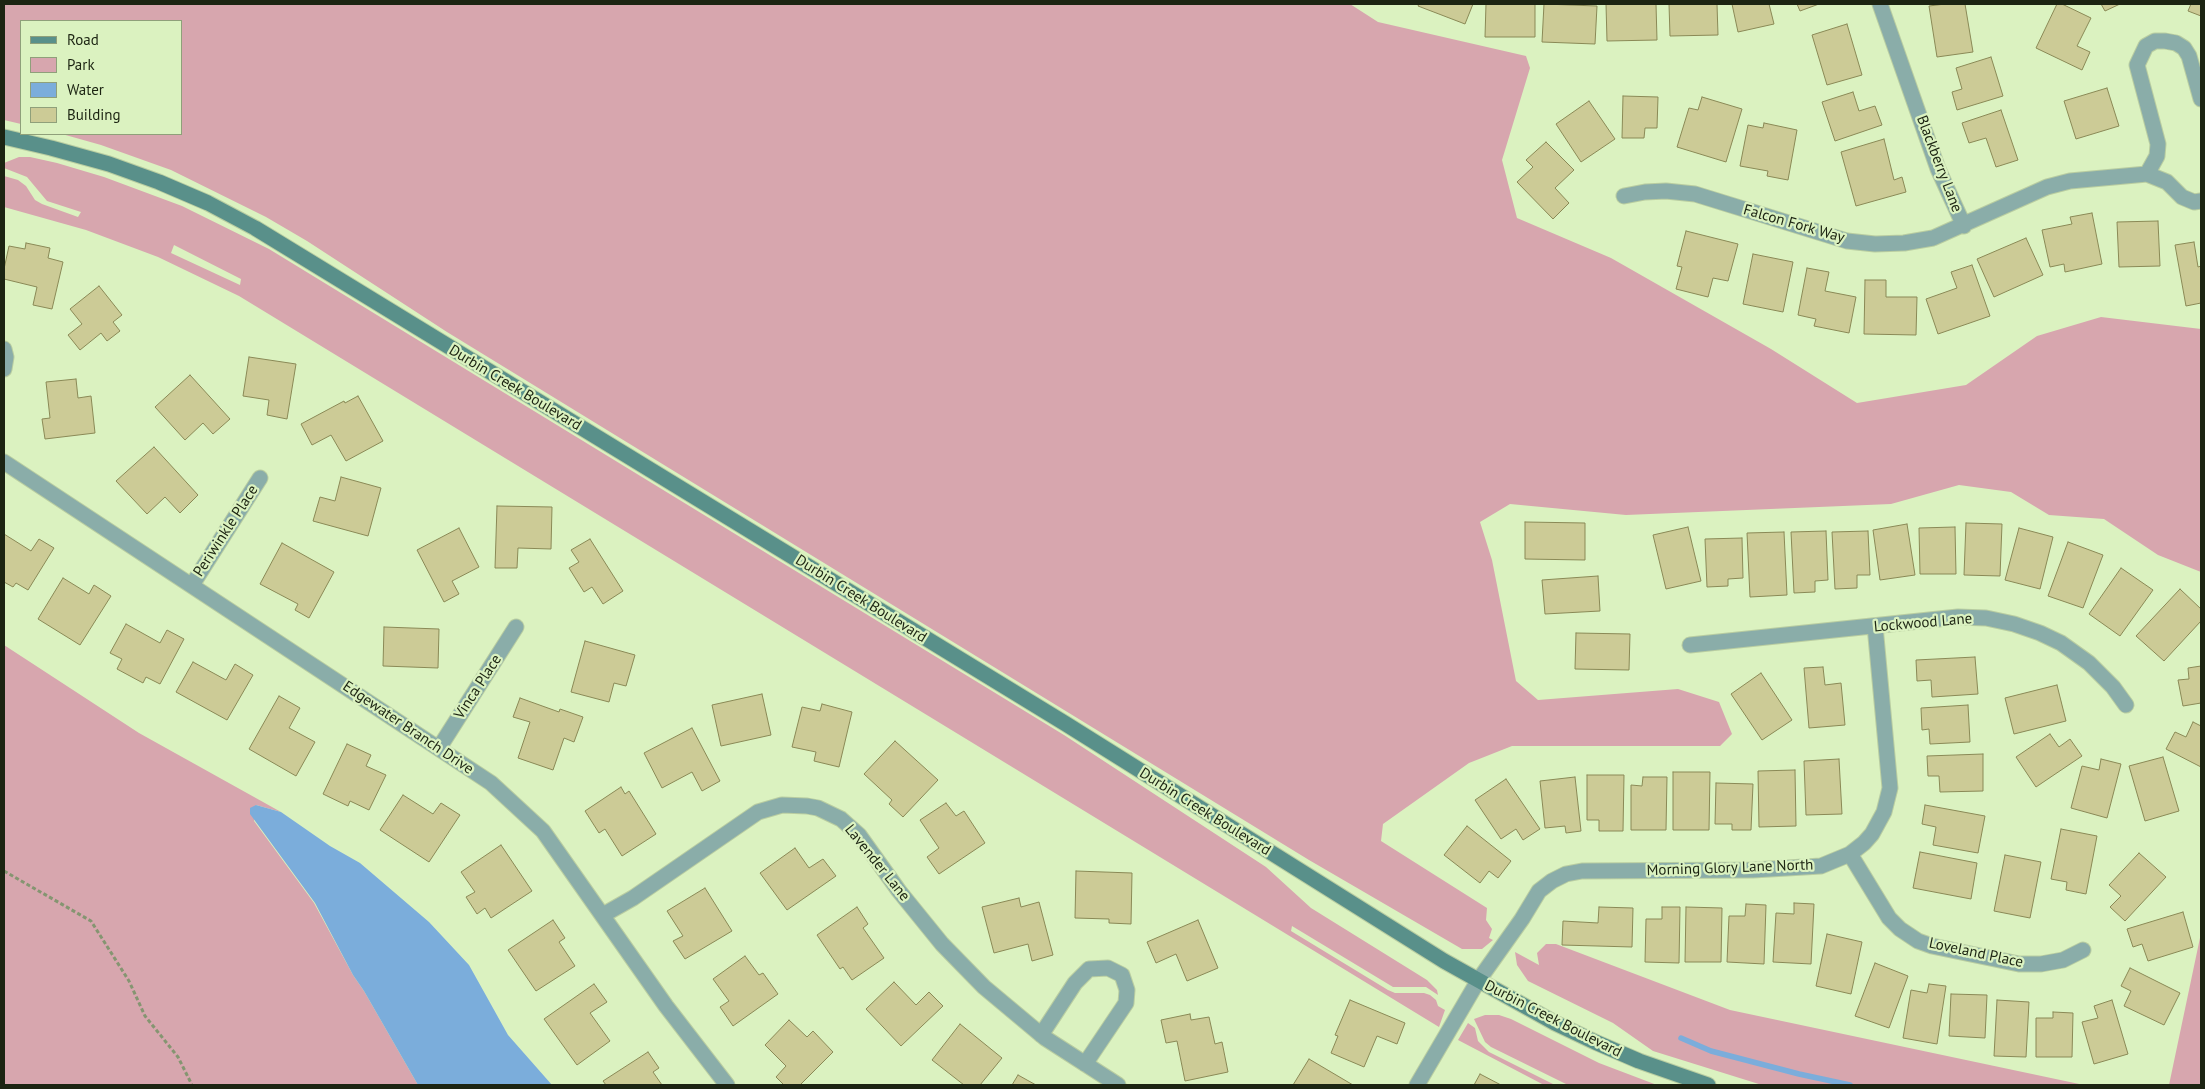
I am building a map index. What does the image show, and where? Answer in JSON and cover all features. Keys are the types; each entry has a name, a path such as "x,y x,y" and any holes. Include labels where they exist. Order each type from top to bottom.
{"street":[{"name":"Blackberry Lane","path":"1880,4 1938,169 1964,226 2047,187 2070,181 2147,174"},
{"path":"2201,99 2189,56 2184,48 2176,43 2165,41 2155,41 2146,46 2137,65 2158,144 2157,156 2147,174 2167,182 2182,197 2194,202 2201,201"},
{"name":"Durbin Creek Boulevard","path":"4,137 109,164 159,182 208,203 255,228 1066,724 1478,981 1555,1023 1595,1042 1639,1061 1708,1085"},
{"name":"Falcon Fork Way","path":"1624,196 1666,191 1695,194 1847,241 1875,244 1904,243 1933,238 1964,226"},
{"path":"4,349 6,357 4,369"},
{"name":"Edgewater Branch Drive","path":"4,462 491,784 543,831 666,1006 727,1085"},
{"name":"Periwinkle Place","path":"192,585 260,478"},
{"name":"Lockwood Lane","path":"1690,645 1958,617 1986,618 2014,624 2061,643 2089,663 2113,687 2126,705"},
{"name":"Morning Glory Lane North","path":"1417,1085 1478,981 1522,919 1539,891 1552,881 1566,874 1582,871 1753,870 1821,866 1850,854 1864,843 1879,823 1890,788 1875,626"},
{"name":"Vinca Place","path":"439,748 516,627"},
{"name":"Lavender Lane","path":"602,916 633,898 758,812 782,805 818,808 850,826 942,944 984,987 1041,1035 1118,1085"},
{"name":"Loveland Place","path":"1850,854 1889,918 1900,929 1918,941 1932,946 2019,964 2048,963 2063,960 2083,950"},
{"path":"1041,1035 1075,983 1089,969 1108,968 1122,975 1127,990 1126,1003 1085,1064"}],"path":[{"path":"4,871 90,921 129,981 145,1016 178,1057 192,1085"}],"green space":[{"path":"4,4 1350,4 1378,22 1526,56 1530,68 1502,160 1517,218 1611,258 1771,349 1857,403 1966,385 2037,336 2101,317 2201,329 2201,572 2158,555 2104,519 2049,515 2011,492 1959,485 1891,504 1626,515 1510,504 1480,522 1492,560 1516,681 1538,700 1678,689 1719,702 1732,734 1720,746 1512,746 1469,763 1383,824 1381,841 1487,908 1486,920 1492,929 1489,938 1493,940 1482,949 1462,949 1309,860 447,332 307,241 266,217 171,170 101,145 66,135 182,135 182,20 20,20 20,124 4,120"},
{"path":"19,157 30,157 104,177 182,206 269,249 1064,735 1266,867 1311,908 1427,980 1437,990 1438,995 1426,987 1393,987 1292,926 1291,931 1388,990 1395,993 1424,993 1430,995 1436,1000 1438,1006 1445,1010 1439,1027 239,296 158,257 86,230 4,207 4,176 18,180 26,186 35,200 42,204 78,217 81,212 47,201 27,177 4,168 4,163","holes":["174,245 241,279 240,285 171,253"]},
{"path":"4,645 139,733 281,812 256,805 254,821 314,903 353,975 418,1085 4,1085"},
{"path":"2201,933 2201,1085 2169,1085"},
{"path":"1546,944 1556,944 1730,1010 2084,1085 1762,1085 1653,1051 1613,1023 1528,981 1517,965 1515,952 1539,965 1537,953"},
{"path":"1485,1015 1499,1015 1511,1019 1599,1063 1657,1085 1568,1085 1491,1047 1485,1042 1474,1019"},
{"path":"1468,1023 1475,1028 1478,1041 1489,1052 1555,1085 1544,1085 1458,1040"}],"water":[{"path":"256,805 281,812 330,846 360,863 429,922 469,965 508,1035 552,1085 418,1085 353,975 315,903 250,814 250,808"}],"building":[{"path":"1419,4 1473,4 1465,24 1418,6"},
{"path":"1486,4 1535,4 1535,37 1485,37"},
{"path":"1544,4 1597,6 1595,44 1542,42"},
{"path":"1606,4 1656,4 1657,40 1607,41"},
{"path":"1669,4 1717,4 1718,35 1670,36"},
{"path":"1732,4 1769,4 1774,24 1738,32"},
{"path":"1797,4 1819,4 1800,11"},
{"path":"1965,4 1973,52 1937,57 1929,6"},
{"path":"2057,4 2062,4 2091,18 2077,46 2090,52 2082,70 2036,48"},
{"path":"2101,4 2120,4 2105,11"},
{"path":"2191,4 2201,4 2201,16 2188,11"},
{"path":"1847,24 1862,75 1827,85 1812,35"},
{"path":"1991,57 2003,96 1957,110 1952,92 1962,89 1956,68"},
{"path":"2107,88 2119,126 2076,139 2064,101"},
{"path":"1853,92 1859,111 1875,106 1882,125 1835,141 1822,102"},
{"path":"1623,96 1658,97 1657,128 1645,128 1644,138 1622,138"},
{"path":"1702,97 1742,109 1726,162 1677,147 1689,108 1698,110"},
{"path":"1589,101 1615,139 1581,162 1556,124"},
{"path":"2001,110 2018,160 1996,167 1986,138 1969,143 1962,123"},
{"path":"1764,123 1797,130 1788,180 1767,176 1768,171 1740,166 1748,125 1763,128"},
{"path":"1884,139 1894,180 1902,177 1906,192 1856,206 1841,152"},
{"path":"1546,142 1574,170 1555,188 1569,203 1553,219 1517,182 1533,167 1526,160"},
{"path":"2092,213 2102,264 2065,272 2064,264 2050,267 2042,230 2072,224 2070,217"},
{"path":"2158,221 2160,266 2119,267 2117,222"},
{"path":"1686,231 1738,244 1728,281 1713,278 1708,297 1676,289 1682,267 1677,266"},
{"path":"2026,238 2043,275 1994,297 1977,259"},
{"path":"2194,242 2198,267 2201,266 2201,303 2186,306 2175,245"},
{"path":"26,243 50,248 48,258 63,262 52,309 33,305 37,287 4,279 9,246 25,249"},
{"path":"1753,254 1793,262 1783,312 1743,304"},
{"path":"1972,265 1990,316 1938,334 1926,299 1957,288 1951,272"},
{"path":"1807,268 1829,272 1825,291 1856,297 1849,333 1814,326 1816,319 1798,315"},
{"path":"1865,280 1886,280 1886,297 1917,297 1916,335 1864,334"},
{"path":"99,286 122,315 113,322 120,331 107,341 101,333 80,350 68,335 82,324 70,309"},
{"path":"249,357 296,364 287,419 267,415 269,400 243,396"},
{"path":"190,375 230,419 213,434 203,423 185,440 155,407"},
{"path":"76,379 78,398 91,396 95,433 45,439 42,419 50,418 46,382"},
{"path":"358,396 383,441 346,461 331,435 312,445 301,424 344,401 345,403"},
{"path":"154,447 198,495 180,513 165,497 147,514 116,481"},
{"path":"341,477 381,488 368,536 313,521 320,497 335,501"},
{"path":"497,506 552,507 551,549 518,548 517,568 495,568"},
{"path":"1525,522 1585,523 1585,560 1525,559"},
{"path":"1966,523 2002,524 2000,576 1964,575"},
{"path":"1907,524 1915,575 1880,580 1873,530"},
{"path":"1688,527 1701,581 1666,589 1653,535"},
{"path":"1955,527 1956,574 1920,574 1919,528"},
{"path":"459,528 479,567 452,581 459,594 444,602 417,550"},
{"path":"2019,528 2053,537 2040,589 2005,580"},
{"path":"1826,531 1828,580 1815,581 1815,592 1794,593 1791,532"},
{"path":"1868,531 1870,575 1857,575 1857,588 1835,589 1832,532"},
{"path":"1784,532 1787,595 1750,597 1747,533"},
{"path":"4,534 31,551 39,539 54,548 28,590 16,583 13,587 4,582"},
{"path":"1742,538 1743,578 1728,579 1728,586 1707,587 1705,539"},
{"path":"590,539 623,591 603,604 592,587 584,592 569,568 579,562 571,550"},
{"path":"2068,542 2103,555 2083,608 2048,596"},
{"path":"282,543 334,572 309,618 295,610 298,604 260,584"},
{"path":"2121,568 2153,590 2120,636 2089,614"},
{"path":"1598,576 1600,611 1545,614 1542,580"},
{"path":"63,578 89,594 94,585 111,596 80,645 38,619"},
{"path":"2180,589 2201,609 2201,621 2164,661 2136,636"},
{"path":"126,624 160,643 167,630 184,639 160,684 146,677 143,683 117,669 122,659 110,653"},
{"path":"384,627 439,629 438,668 383,666"},
{"path":"1576,633 1630,634 1629,670 1575,669"},
{"path":"585,641 635,655 626,686 614,683 609,702 571,692"},
{"path":"1975,657 1978,694 1932,697 1931,680 1917,681 1916,660"},
{"path":"193,662 226,680 235,664 253,675 227,720 176,692"},
{"path":"2201,666 2201,703 2183,706 2178,680 2189,679 2188,668"},
{"path":"1823,667 1825,685 1841,683 1845,725 1809,728 1804,668"},
{"path":"1761,673 1792,720 1762,740 1731,694"},
{"path":"2057,685 2066,721 2014,734 2005,698"},
{"path":"762,694 771,735 721,746 712,705"},
{"path":"279,696 300,708 289,728 315,742 296,776 249,749"},
{"path":"520,698 559,712 560,709 583,717 574,742 564,738 553,770 518,758 530,722 513,717"},
{"path":"822,704 852,712 839,767 814,761 816,752 792,747 802,707 820,711"},
{"path":"1968,705 1970,742 1930,744 1929,729 1922,730 1921,708"},
{"path":"2193,722 2201,726 2201,767 2166,749 2175,732 2186,737"},
{"path":"692,728 720,781 702,791 692,772 662,788 644,753"},
{"path":"2050,734 2059,747 2070,739 2082,756 2036,787 2016,757"},
{"path":"895,741 938,780 903,817 889,804 892,800 864,774"},
{"path":"347,744 371,755 366,766 386,775 369,810 350,801 348,806 323,794"},
{"path":"1983,754 1983,791 1940,792 1939,776 1928,776 1927,756"},
{"path":"2163,757 2179,811 2145,821 2129,766"},
{"path":"1839,759 1842,814 1806,815 1804,761"},
{"path":"2101,759 2121,764 2107,818 2071,808 2082,766 2099,770"},
{"path":"1795,770 1796,826 1759,827 1758,771"},
{"path":"1673,772 1710,772 1709,830 1673,830"},
{"path":"1587,775 1624,775 1623,831 1599,831 1599,820 1587,820"},
{"path":"1575,777 1581,831 1566,833 1565,826 1545,828 1540,781"},
{"path":"1643,777 1667,777 1666,830 1631,830 1631,785 1642,786"},
{"path":"1506,779 1540,829 1523,840 1516,829 1501,839 1475,800"},
{"path":"1716,783 1753,784 1751,830 1732,830 1732,824 1715,824"},
{"path":"621,787 625,794 629,791 656,834 622,856 605,829 599,833 585,811"},
{"path":"403,795 433,814 441,803 460,815 429,862 380,830"},
{"path":"946,803 956,816 964,811 985,843 939,874 927,857 939,848 920,820"},
{"path":"1925,805 1985,816 1978,853 1933,845 1936,827 1922,824"},
{"path":"1467,826 1511,861 1498,878 1489,871 1480,883 1444,855"},
{"path":"2061,829 2097,836 2086,894 2066,890 2067,882 2051,879"},
{"path":"501,845 532,891 491,918 485,908 477,914 466,897 475,892 461,872"},
{"path":"795,848 809,868 823,859 836,876 787,910 760,873"},
{"path":"1920,852 1977,863 1971,899 1913,888"},
{"path":"2139,853 2166,877 2125,921 2110,907 2121,896 2109,885"},
{"path":"2005,855 2041,862 2030,918 1994,911"},
{"path":"1076,871 1132,873 1131,924 1109,923 1109,919 1075,918"},
{"path":"705,888 732,931 685,959 673,941 683,936 667,911"},
{"path":"1019,898 1021,907 1039,902 1053,955 1032,961 1028,944 994,953 982,907"},
{"path":"1794,903 1814,904 1811,964 1773,962 1776,913 1794,914"},
{"path":"1746,904 1766,905 1764,964 1727,962 1729,916 1745,916"},
{"path":"857,907 868,924 863,928 884,958 852,980 843,967 840,969 817,935"},
{"path":"1599,907 1633,908 1632,947 1562,945 1563,921 1598,923"},
{"path":"1662,907 1680,907 1679,963 1645,962 1646,919 1662,919"},
{"path":"1686,907 1722,908 1721,962 1685,962"},
{"path":"2183,912 2193,947 2148,961 2142,944 2133,947 2127,929"},
{"path":"553,920 565,938 559,942 575,966 536,991 508,950"},
{"path":"1198,920 1218,968 1187,981 1176,954 1156,963 1147,942"},
{"path":"1827,934 1862,942 1851,994 1816,986"},
{"path":"745,956 759,975 763,973 778,994 733,1026 720,1007 729,1001 713,979"},
{"path":"1875,963 1908,976 1889,1028 1855,1016"},
{"path":"2130,968 2180,993 2164,1025 2124,1006 2131,991 2121,986"},
{"path":"894,982 916,1005 929,992 943,1006 901,1046 866,1009"},
{"path":"594,984 607,1002 590,1013 610,1041 577,1065 544,1019"},
{"path":"1929,984 1946,986 1937,1044 1903,1038 1911,990 1927,993"},
{"path":"1951,994 1987,995 1985,1038 1949,1036"},
{"path":"1350,1000 1405,1023 1397,1044 1377,1036 1364,1067 1331,1053 1338,1036 1335,1035"},
{"path":"1997,1000 2029,1002 2026,1057 1994,1056"},
{"path":"2112,1000 2128,1054 2094,1064 2082,1022 2098,1018 2094,1006"},
{"path":"2053,1012 2073,1013 2072,1057 2036,1057 2036,1018 2053,1018"},
{"path":"1190,1014 1191,1020 1209,1017 1215,1044 1222,1042 1228,1072 1185,1081 1177,1041 1166,1043 1161,1020"},
{"path":"789,1020 807,1037 813,1031 833,1052 800,1085 784,1085 776,1077 786,1066 765,1045"},
{"path":"960,1024 1002,1058 980,1085 964,1085 932,1060"},
{"path":"648,1052 659,1068 653,1072 662,1085 606,1085 603,1081"},
{"path":"1309,1059 1353,1085 1293,1085"},
{"path":"1480,1074 1501,1085 1474,1085"},
{"path":"1018,1075 1036,1085 1012,1085"}],"waterway":[{"path":"1681,1038 1711,1051 1850,1085"}]}
